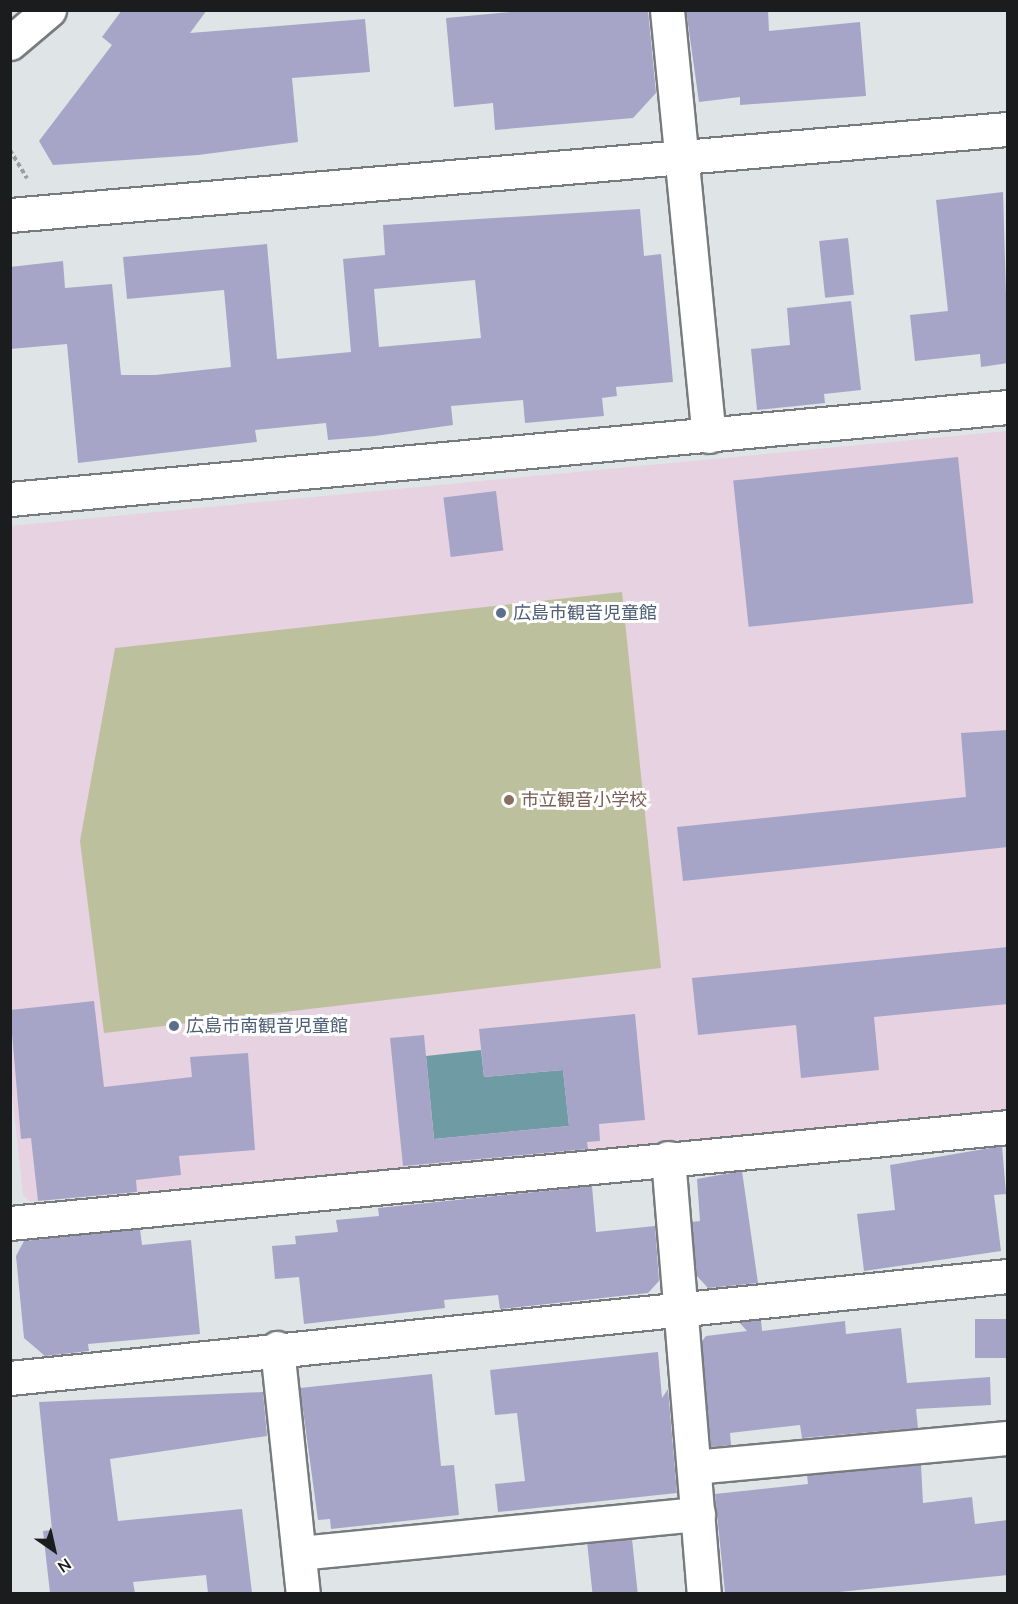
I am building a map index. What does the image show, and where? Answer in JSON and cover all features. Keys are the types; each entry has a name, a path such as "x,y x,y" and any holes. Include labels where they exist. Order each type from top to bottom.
{"main road":[{"path":"10,43 49,10"},
{"path":"667,10 679,160 709,436"},
{"path":"10,215 679,160 1008,129"},
{"path":"10,499 1008,407"},
{"path":"10,1223 1008,1127"},
{"path":"668,1158 704,1593"},
{"path":"10,1378 277,1348 1008,1276"},
{"path":"277,1348 303,1593"},
{"path":"694,1467 1008,1438"},
{"path":"299,1552 698,1514"}],"path":[{"path":"10,150 30,181"}],"shaded area":[{"name":"市立観音小学校","path":"1007,431 1007,1111 30,1202 23,1195 10,1073 10,526"}],"green space":[{"path":"622,592 661,968 104,1033 80,841 115,648"}],"water":[{"path":"481,1050 484,1077 563,1070 569,1126 434,1139 426,1056"}],"building":[{"path":"122,10 207,10 190,33 365,19 370,72 292,78 298,142 198,155 53,165 39,141 112,45 102,37"},
{"path":"532,10 648,10 656,93 633,118 495,130 493,103 454,107 446,18"},
{"path":"686,10 768,10 769,31 860,22 866,96 740,105 740,97 699,102"},
{"path":"1003,192 1008,363 981,367 980,354 915,361 910,315 948,311 936,200"},
{"path":"640,209 644,256 661,254 673,382 616,387 617,396 602,398 604,416 525,423 523,400 451,406 453,425 328,440 326,423 255,430 257,442 78,463 67,344 10,349 10,267 63,261 65,288 112,284 121,375 155,375 231,367 224,290 127,299 123,257 267,244 277,359 351,352 343,259 385,255 383,225","holes":["475,280 481,338 379,347 374,289"]},
{"path":"848,238 854,295 825,298 819,241"},
{"path":"851,301 861,390 824,394 825,403 757,410 751,349 790,345 787,308"},
{"path":"958,457 973,603 749,627 733,481"},
{"path":"496,491 503,551 451,557 443,497"},
{"path":"1008,730 1008,847 683,881 677,827 966,797 961,733"},
{"path":"1008,947 1008,1004 874,1017 879,1070 801,1078 796,1025 698,1035 692,978"},
{"path":"94,1001 104,1087 192,1077 190,1057 248,1053 255,1150 179,1156 181,1175 136,1180 137,1192 38,1201 31,1138 21,1139 10,1010"},
{"path":"635,1014 645,1120 599,1124 600,1141 587,1142 588,1149 403,1166 390,1038 424,1035 434,1139 569,1126 563,1070 484,1077 479,1029"},
{"path":"1002,1146 1006,1194 994,1195 1001,1251 864,1271 857,1214 895,1210 890,1165"},
{"path":"742,1171 758,1283 708,1288 697,1276 692,1222 700,1221 697,1179"},
{"path":"592,1186 596,1232 655,1226 659,1281 648,1293 500,1309 498,1295 444,1300 445,1308 304,1324 299,1277 275,1279 272,1246 296,1244 295,1236 338,1232 336,1220 379,1216 378,1208"},
{"path":"140,1229 142,1245 191,1240 200,1334 88,1344 89,1351 45,1356 24,1338 16,1256 24,1241"},
{"path":"975,1319 1008,1319 1008,1358 975,1358"},
{"path":"761,1320 762,1331 845,1321 846,1334 901,1328 907,1383 990,1377 991,1405 916,1409 918,1428 802,1438 800,1425 730,1433 731,1445 711,1447 702,1341 706,1336 747,1331 739,1322"},
{"path":"658,1352 662,1398 668,1389 677,1493 498,1512 495,1484 525,1481 517,1413 495,1415 490,1370"},
{"path":"432,1374 441,1466 454,1465 459,1515 331,1529 330,1519 318,1520 300,1388"},
{"path":"263,1392 267,1436 110,1459 118,1521 242,1509 252,1593 208,1593 206,1575 133,1582 135,1593 50,1593 43,1531 52,1530 39,1402"},
{"path":"921,1465 923,1503 972,1497 975,1524 1008,1520 1008,1575 829,1593 725,1593 715,1494 808,1484 807,1475"},
{"path":"632,1539 638,1593 593,1594 587,1544"}],"place":[{"name":"広島市観音児童館","path":"501,613"},
{"name":"市立観音小学校","path":"509,800"},
{"name":"広島市南観音児童館","path":"174,1026"}]}
